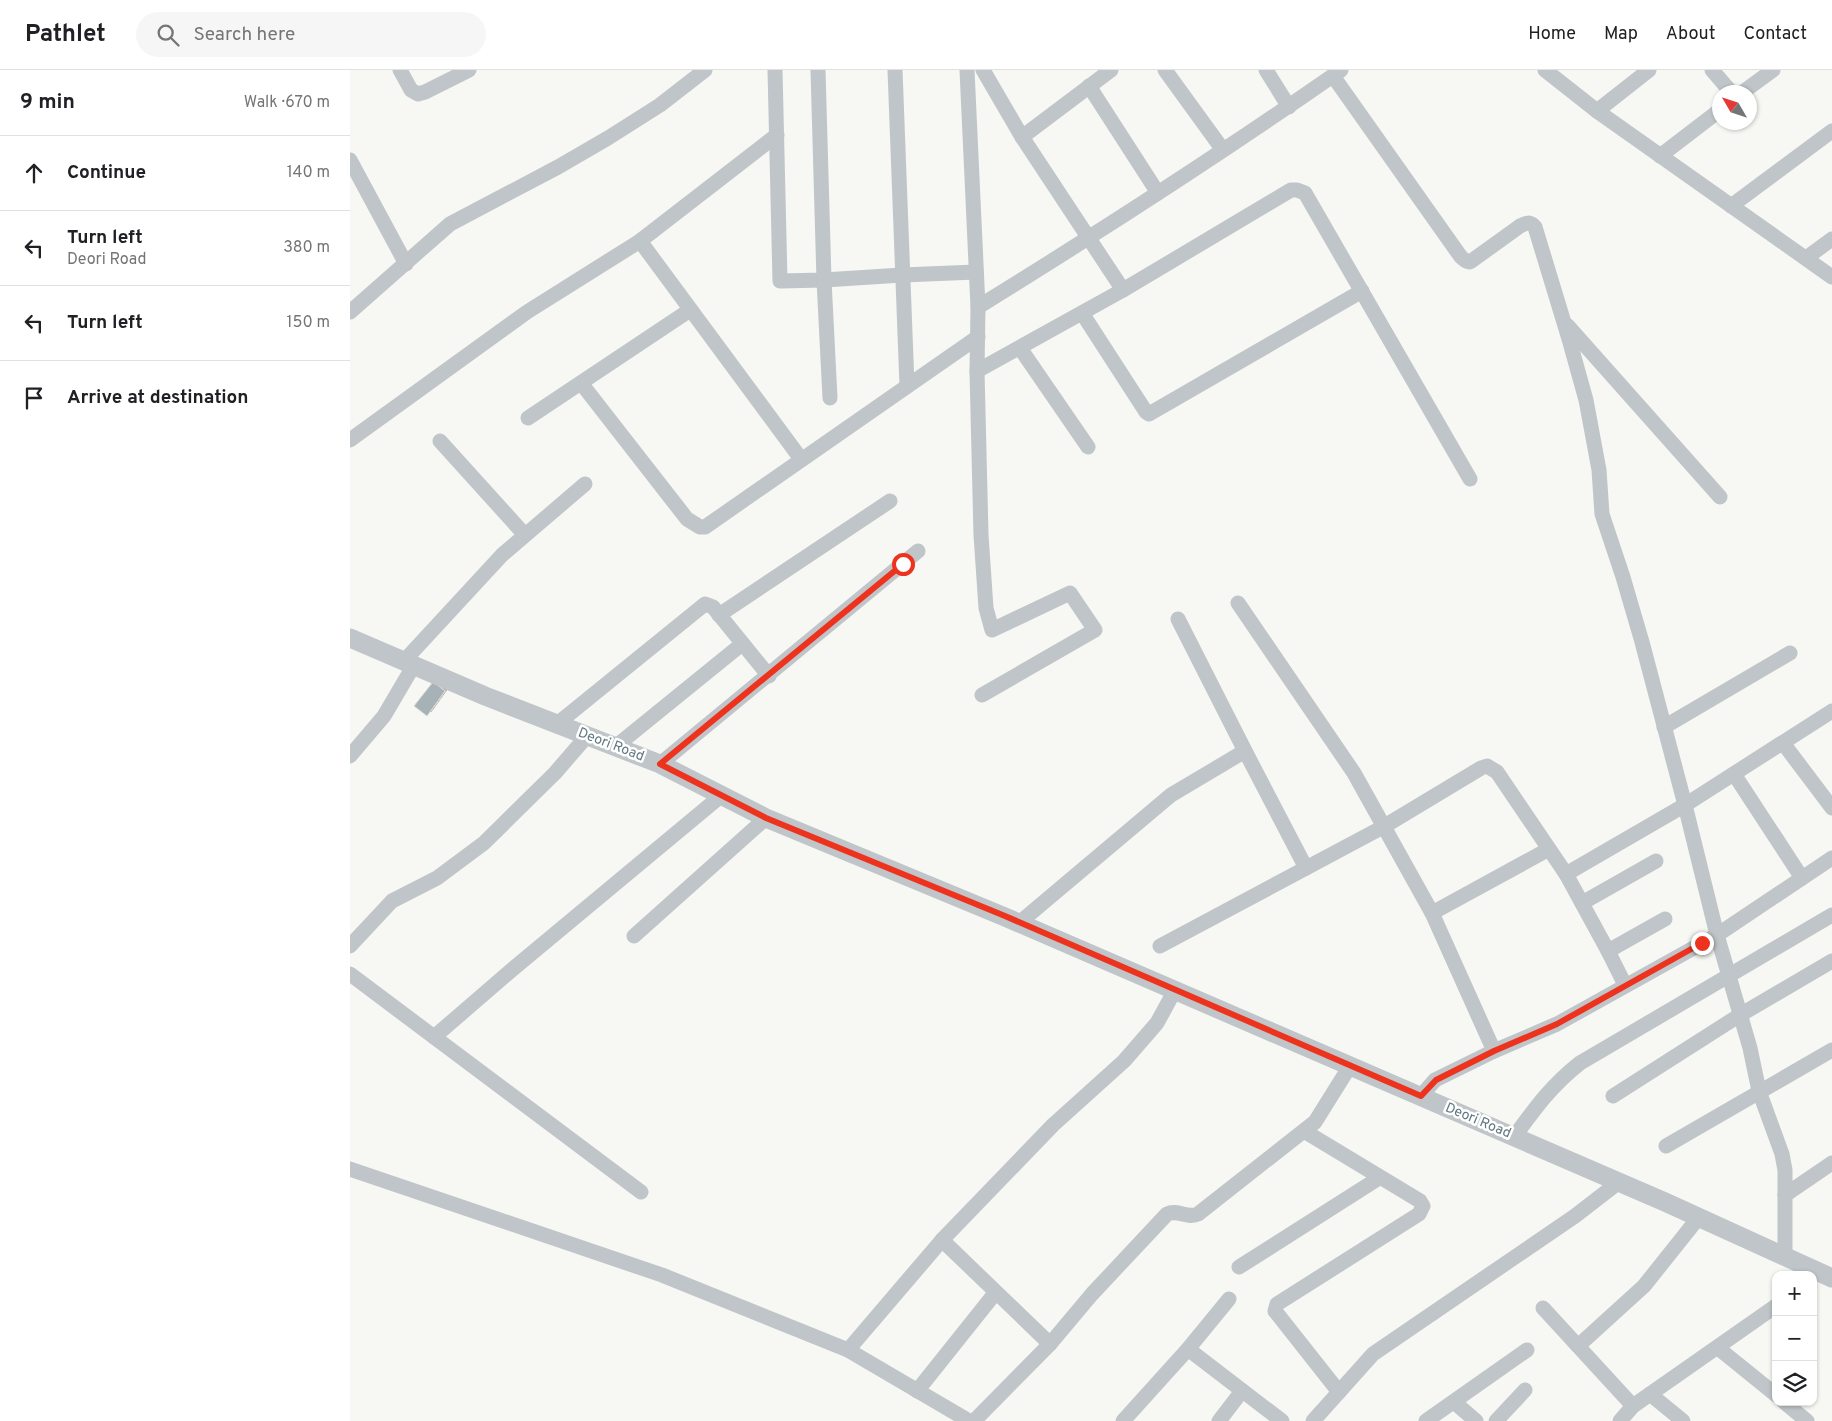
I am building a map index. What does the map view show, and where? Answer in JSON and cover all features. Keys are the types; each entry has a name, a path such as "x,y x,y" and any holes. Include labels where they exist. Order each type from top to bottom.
{"street":[{"path":"400,70 411,90 418,94 426,92 469,70"},
{"path":"350,312 450,224 558,167 608,138 660,105 705,70"},
{"path":"775,70 780,279 783,282 976,272"},
{"path":"818,70 824,280 830,398"},
{"path":"895,70 907,386"},
{"path":"967,70 978,307 977,371 982,544 986,608 992,630 1070,593 1095,630 982,695"},
{"path":"983,70 1022,137 1123,290"},
{"path":"1022,137 1111,70"},
{"path":"1165,70 1224,150"},
{"path":"1266,70 1289,107"},
{"path":"1545,70 1597,111 1832,277"},
{"path":"1597,111 1649,70"},
{"path":"1712,70 1725,85"},
{"path":"1753,85 1773,70"},
{"path":"978,307 1088,239 1289,107 1337,73 1421,202 1466,261 1470,262 1527,222 1535,227 1564,322 1590,420 1600,470 1602,514 1623,577 1664,726 1759,1092 1782,1154 1785,1170 1785,1256"},
{"path":"1089,86 1158,192"},
{"path":"1660,156 1712,116"},
{"path":"1731,206 1832,131"},
{"path":"350,440 527,312 640,241 776,135"},
{"path":"350,160 406,264"},
{"path":"977,371 1123,290 1291,190 1298,190 1305,193 1470,479"},
{"path":"1806,258 1832,239"},
{"path":"640,241 801,460"},
{"path":"1082,313 1149,414 1362,291"},
{"path":"528,418 690,310"},
{"path":"1564,322 1720,497"},
{"path":"581,383 686,519 700,527 705,527 978,337"},
{"path":"1020,348 1088,447"},
{"path":"440,440 525,535"},
{"path":"350,756 384,716 409,663 502,555 585,484"},
{"path":"720,614 890,501"},
{"path":"660,764 769,676 918,551"},
{"path":"1238,603 1354,773 1432,913 1494,1051"},
{"path":"558,724 702,604 708,604 720,614 769,676"},
{"path":"1178,619 1306,868"},
{"name":"Deori Road","path":"350,638 485,696 660,764 766,818 1175,990 1620,1182 1825,1274"},
{"path":"615,747 742,644"},
{"path":"1664,726 1790,654"},
{"path":"1566,874 1685,805 1832,711"},
{"path":"350,946 392,901 437,878 484,843 555,774 587,736"},
{"path":"1783,743 1832,808"},
{"path":"1019,923 1171,795 1245,751"},
{"path":"1160,946 1383,827 1487,766 1497,772 1566,874 1625,985"},
{"path":"1734,774 1802,878"},
{"path":"434,1037 521,962 722,796"},
{"path":"634,936 766,818"},
{"path":"1432,913 1549,849"},
{"path":"1421,1096 1436,1080 1494,1051 1557,1024 1717,935 1832,858"},
{"path":"1582,903 1656,861"},
{"path":"1514,1137 1545,1095 1562,1077 1580,1063 1832,915"},
{"path":"1608,951 1665,919"},
{"path":"1613,1096 1740,1015 1832,961"},
{"path":"350,974 641,1192"},
{"path":"848,1350 942,1240 1053,1125 1124,1061 1157,1024 1175,990"},
{"path":"1666,1146 1832,1050"},
{"path":"974,1421 1050,1344 1092,1294 1167,1214 1174,1212 1186,1216 1198,1214 1304,1131 1315,1122 1350,1066"},
{"path":"1304,1131 1420,1201 1423,1206 1419,1214 1277,1304 1275,1308 1275,1311 1339,1392"},
{"path":"1784,1195 1832,1163"},
{"path":"350,1169 662,1275 848,1350 969,1421"},
{"path":"1239,1267 1379,1178"},
{"path":"1313,1421 1373,1354 1575,1216 1620,1182"},
{"path":"1578,1346 1644,1286 1699,1217"},
{"path":"942,1240 1050,1344"},
{"path":"917,1391 996,1292"},
{"path":"1125,1420 1229,1299"},
{"path":"1543,1308 1633,1406"},
{"path":"1620,1421 1633,1406 1772,1309"},
{"path":"1718,1348 1772,1392"},
{"path":"1188,1349 1282,1421"},
{"path":"1426,1421 1527,1350"},
{"path":"1496,1421 1525,1390"},
{"path":"1219,1421 1242,1391"},
{"path":"1650,1394 1683,1421"},
{"path":"1454,1402 1476,1421"},
{"path":"1789,1406 1807,1421"}],"building":[{"path":"433,682 445,691 427,716 414,706"}],"route":[{"path":"903,564 660,764 766,818 1005,916 1421,1096 1436,1080 1494,1051 1557,1024 1702,943"}]}
